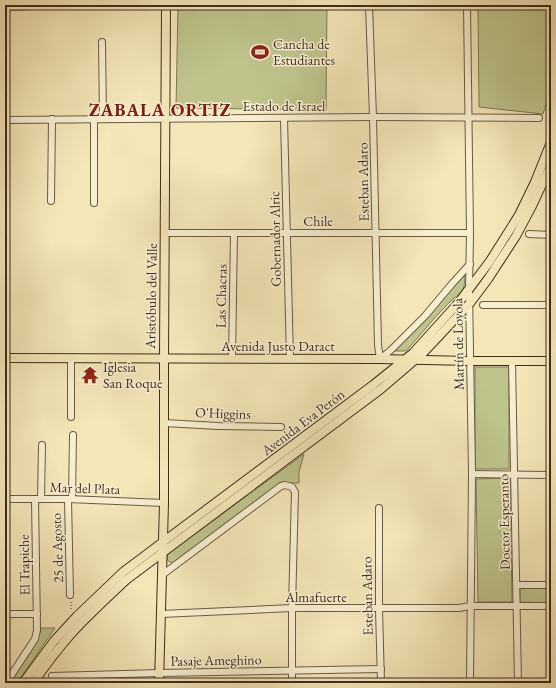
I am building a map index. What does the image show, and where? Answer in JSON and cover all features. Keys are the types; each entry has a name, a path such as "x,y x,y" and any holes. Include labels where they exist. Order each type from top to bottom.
{"main road":[{"name":"Aristóbulo del Valle","path":"159,683 164,503 166,5"},
{"name":"Avenida Eva Perón","path":"23,683 54,641 77,616 124,572 374,385 413,353 469,290 508,234 535,182 551,142"},
{"name":"Avenida Eva Perón","path":"33,683 71,634 126,580 381,389 423,353 470,303 488,279 516,236 551,165"},
{"name":"Avenida Justo Daract","path":"5,358 290,358 551,361"}],"street":[{"path":"5,7 62,5"},
{"name":"Esteban Adaro","path":"369,5 378,345 380,359"},
{"name":"Martín de Loyola","path":"467,5 472,474 470,683"},
{"path":"102,42 103,119"},
{"name":"Estado de Israel","path":"5,120 373,117 539,118"},
{"name":"Gobernador Alric","path":"284,118 290,358"},
{"path":"51,201 52,119"},
{"path":"94,119 94,203"},
{"name":"Chile","path":"165,233 470,233"},
{"name":"Las Chacras","path":"232,359 234,233"},
{"path":"529,234 551,235"},
{"path":"380,359 425,316 470,264"},
{"path":"483,305 551,305"},
{"path":"71,358 71,417"},
{"name":"Doctor Esperanto","path":"512,361 518,683"},
{"name":"O'Higgins","path":"164,423 281,427"},
{"name":"25 de Agosto","path":"70,595 70,499 74,435"},
{"name":"El Trapiche","path":"6,683 35,638 37,630 38,499 42,445"},
{"path":"472,474 551,475"},
{"path":"162,575 281,486 285,485 292,487 295,492 292,683"},
{"name":"Mar del Plata","path":"5,499 70,499 164,503"},
{"name":"Esteban Adaro","path":"379,508 381,683"},
{"path":"517,585 551,585"},
{"name":"Almafuerte","path":"161,614 292,608 379,609 459,608 470,606 551,606"},
{"path":"5,614 37,614"},
{"name":"Pasaje Ameghino","path":"52,676 381,669"}],"path":[{"path":"551,103 547,117 551,120"},
{"path":"70,595 71,614"}],"green space":[{"path":"178,5 327,5 326,110 176,108"},
{"path":"478,7 551,7 551,89 543,114 479,107"},
{"path":"465,274 464,286 461,292 440,312 406,351 394,351"},
{"path":"475,367 509,367 509,469 475,469"},
{"path":"304,454 299,472 299,483 282,483 176,562 172,563 168,561 167,556 169,553"},
{"path":"510,478 512,602 478,602 476,479"},
{"path":"520,588 551,588 551,603 520,602"},
{"path":"41,628 55,628 17,683 9,683 33,648 40,634"}],"place":[{"name":"Cancha de Estudiantes","path":"260,52"},
{"name":"Iglesia San Roque","path":"90,375"}],"district":[{"name":"ZABALA ORTIZ","path":"160,110"}]}
